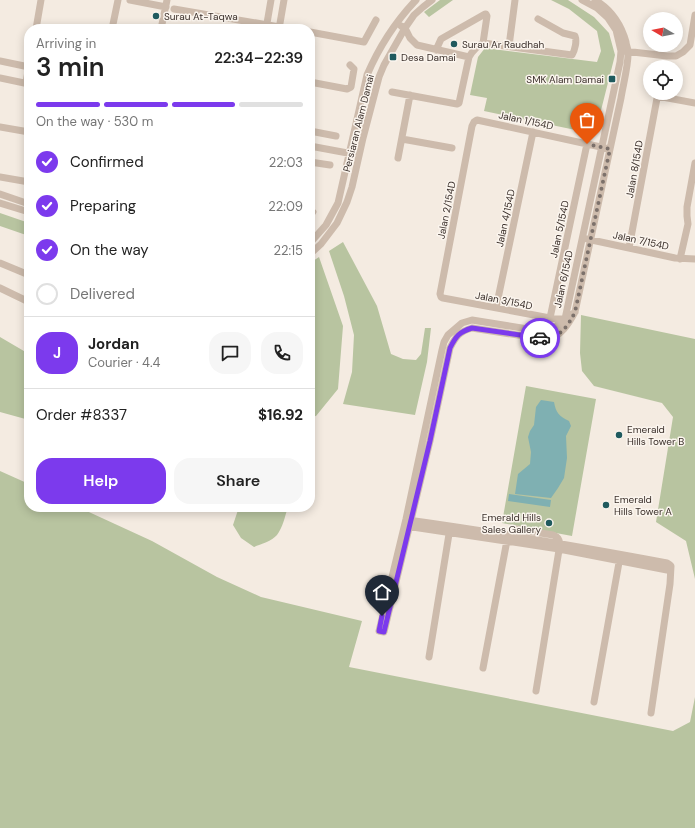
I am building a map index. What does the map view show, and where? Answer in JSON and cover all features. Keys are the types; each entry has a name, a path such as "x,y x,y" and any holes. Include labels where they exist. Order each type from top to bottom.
{"street":[{"path":"37,24 41,0"},
{"path":"113,24 118,0"},
{"path":"130,0 166,3 162,24"},
{"path":"267,24 271,0"},
{"path":"280,24 284,0"},
{"name":"Persiaran Alam Damai","path":"315,237 326,225 338,203 367,75 396,22 416,0"},
{"name":"Persiaran Alam Damai","path":"315,249 337,223 347,202 379,77 391,53 414,16 432,0"},
{"path":"509,46 515,0"},
{"name":"Jalan 6/154D","path":"382,631 408,523 430,441 450,348 455,338 462,331 472,328 548,339 563,330 575,312 627,66 625,51 616,30 608,18 597,8 582,0"},
{"name":"Jalan 6/154D","path":"408,523 442,350 448,334 462,322 472,320 546,331 553,329 565,318 620,62 625,51 626,44 621,27 612,14 601,3 595,0"},
{"path":"174,9 252,24"},
{"path":"436,50 441,39 486,14 487,16 483,43"},
{"path":"625,51 667,56 676,56 684,52 693,42 695,15"},
{"path":"392,92 456,104 459,103 469,57 472,50 483,43 572,55 576,37 562,33 538,19"},
{"path":"315,33 364,42 376,20"},
{"path":"396,22 406,31 410,38 421,47 469,57"},
{"path":"626,44 636,52"},
{"path":"627,66 630,58 636,52"},
{"path":"0,61 24,65"},
{"path":"315,83 347,89 351,87 354,69 350,65"},
{"path":"0,78 24,83"},
{"path":"398,158 410,95"},
{"name":"Jalan 8/154D","path":"629,248 656,100"},
{"path":"682,100 695,103"},
{"name":"Jalan 1/154D","path":"472,126 477,120 610,149"},
{"name":"Jalan 2/154D","path":"440,297 472,126"},
{"path":"0,127 24,131"},
{"path":"315,132 336,136"},
{"name":"Jalan 4/154D","path":"496,308 533,132"},
{"path":"336,150 346,146 353,137"},
{"path":"402,139 452,148"},
{"name":"Jalan 5/154D","path":"550,318 587,144"},
{"path":"315,147 360,156"},
{"path":"336,150 345,159 346,169"},
{"path":"315,163 330,165"},
{"path":"680,259 692,224 687,216 687,207 695,163"},
{"path":"0,177 24,181"},
{"path":"0,194 24,202"},
{"path":"0,203 24,210"},
{"path":"588,253 590,246 599,242 593,235 593,230"},
{"name":"Jalan 7/154D","path":"582,238 680,259 695,259"},
{"path":"0,263 24,272"},
{"path":"0,288 24,300"},
{"name":"Jalan 3/154D","path":"440,297 550,318 565,318"},
{"path":"565,318 575,312"},
{"path":"408,523 559,547 620,558 670,570 670,584 651,714"},
{"path":"429,657 449,529"},
{"path":"484,668 507,538"},
{"path":"536,691 559,547"},
{"path":"594,702 620,558"}],"green space":[{"path":"440,0 453,0 429,17 424,12"},
{"path":"551,0 568,0 594,17 609,33 615,55 595,134 484,111 487,98 470,95 478,57 485,48 597,62 601,51 597,31 569,9"},
{"path":"0,213 24,221 24,234 0,226"},
{"path":"343,242 377,306 391,354 403,359 416,360 421,354 425,328 431,328 427,362 415,415 343,404 352,372 354,335 344,296 329,251"},
{"path":"319,257 343,326 338,389 315,416 315,260"},
{"path":"581,315 695,339 695,579 686,541 656,522 673,417 662,403 594,386 582,371 580,353"},
{"path":"0,337 24,351 24,419 0,412"},
{"path":"526,386 596,399 572,536 502,523"},
{"path":"0,471 24,482 24,512 89,512 152,541 217,577 261,597 362,621 349,667 673,731 690,722 695,697 695,828 0,828"},
{"path":"237,512 286,512 277,535 269,541 254,547 241,538 233,525"}],"water":[{"path":"541,400 554,402 558,414 569,421 571,426 566,436 567,458 564,478 551,498 515,494 518,474 530,464 531,452 528,437 534,425 536,407"},
{"path":"509,494 551,500 550,507 508,501"}],"way so far":[{"path":"540,338 548,339 563,330 575,312 610,149 587,144"}],"place":[{"name":"Surau At-Taqwa","path":"156,16"},
{"name":"Surau Ar Raudhah","path":"454,44"},
{"name":"Desa Damai","path":"393,57"},
{"name":"SMK Alam Damai","path":"612,79"},
{"name":"Emerald Hills Tower B","path":"619,435"},
{"name":"Emerald Hills Tower A","path":"606,505"},
{"name":"Emerald Hills Sales Gallery","path":"549,523"}],"route":[{"path":"382,616 379,631 384,632 430,441 450,348 455,338 462,331 472,328 540,338"}]}
